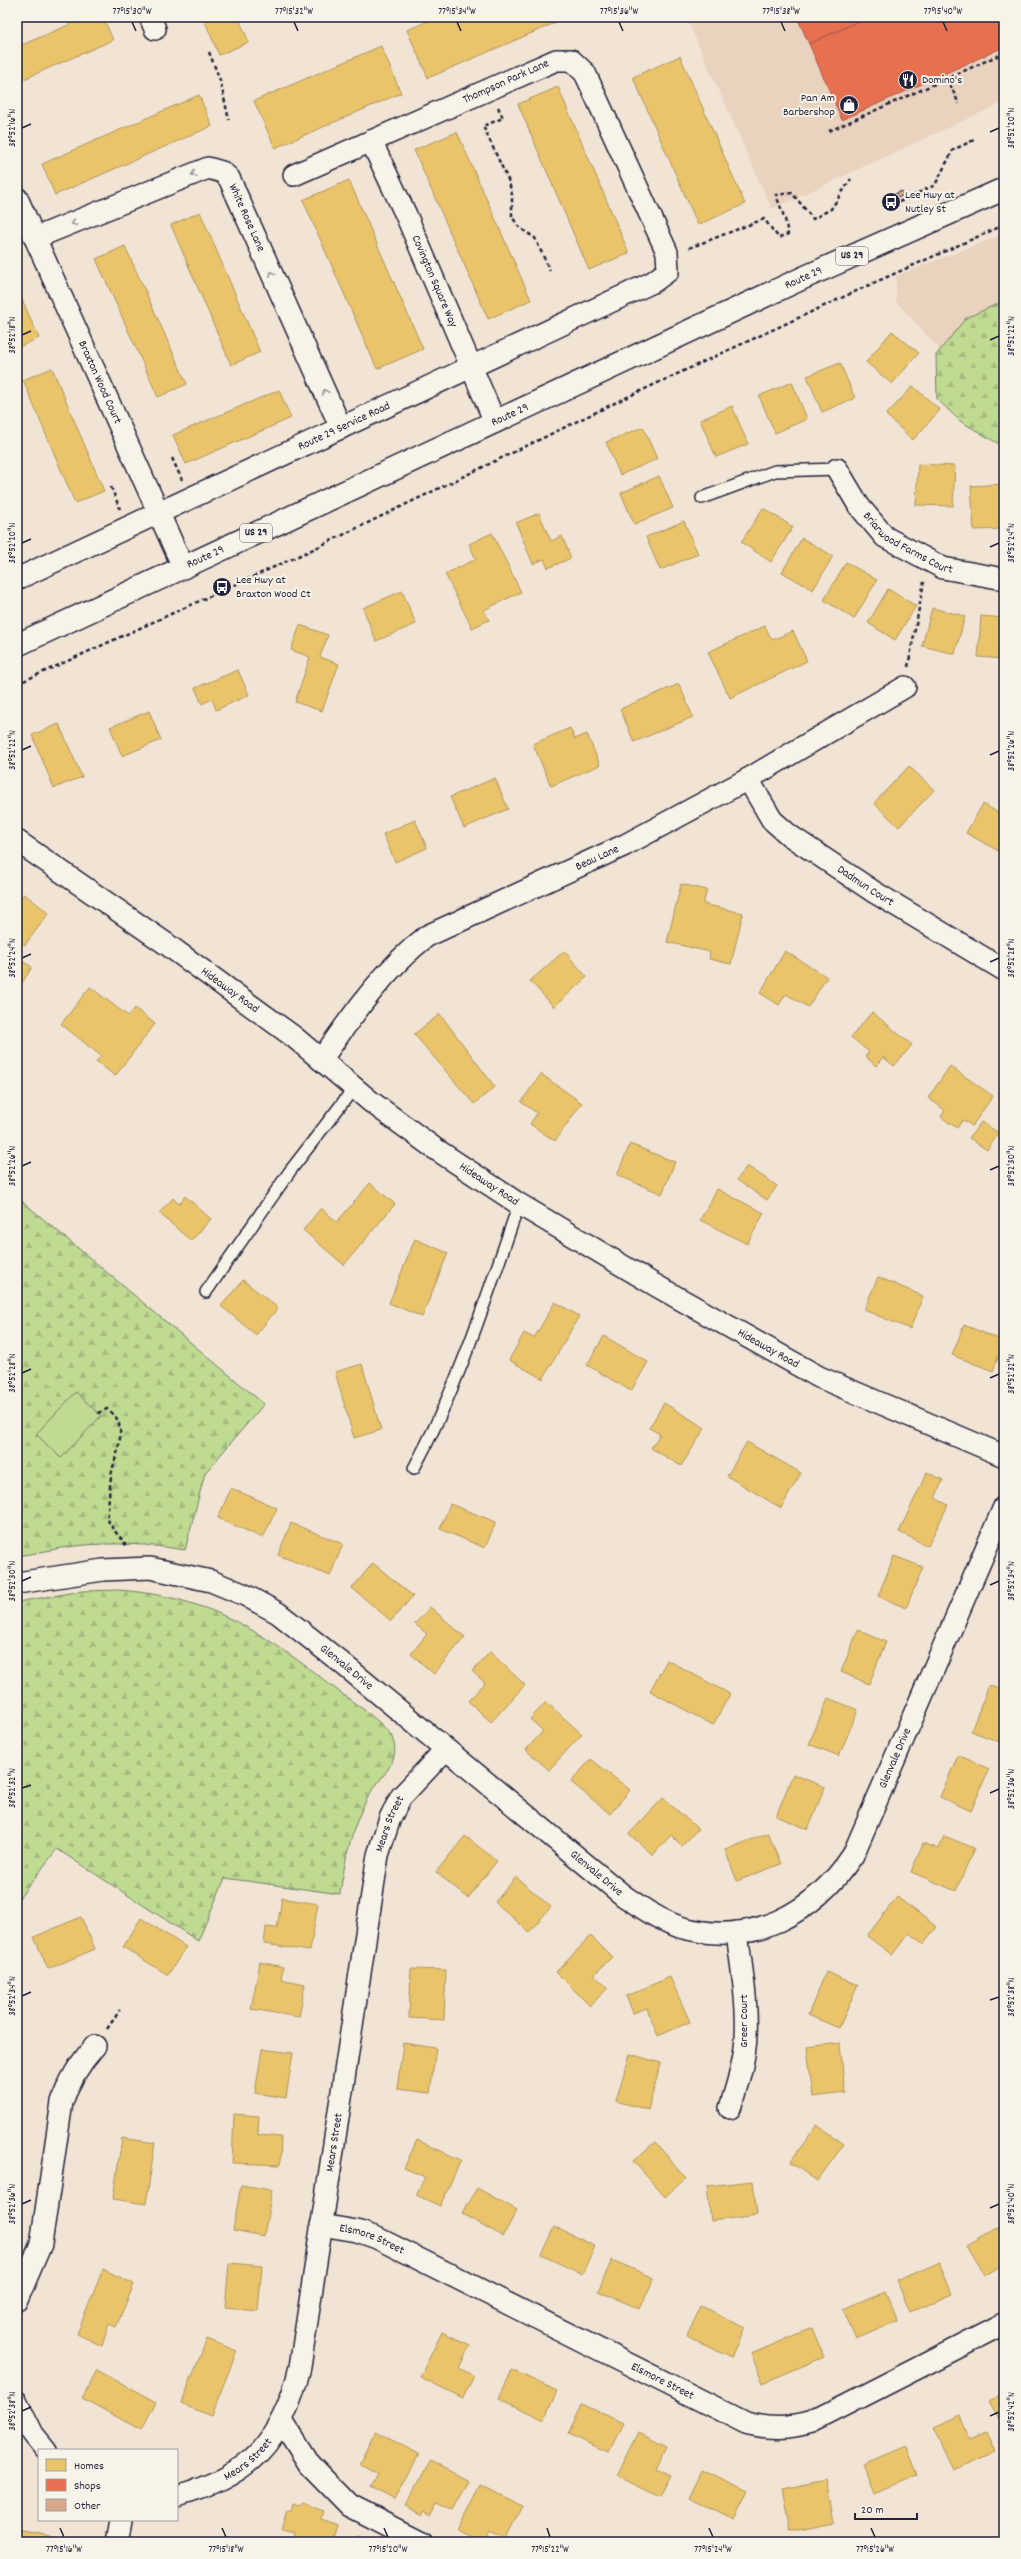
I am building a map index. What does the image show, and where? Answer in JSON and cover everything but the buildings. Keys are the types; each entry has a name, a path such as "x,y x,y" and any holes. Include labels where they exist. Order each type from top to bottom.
{"main road":[{"name":"Route 29","path":"17,645 804,278 1004,188"}],"street":[{"name":"Thompson Park Lane","path":"294,175 556,60 571,60 585,73 667,252 668,271"},
{"name":"Covington Square Way","path":"371,141 406,215 470,367 495,422"},
{"name":"White Rose Lane","path":"35,238 208,168 222,172 229,178 341,428"},
{"name":"Braxton Wood Court","path":"17,198 183,567"},
{"name":"Route 29 Service Road","path":"17,578 653,282 668,271"},
{"name":"Briarwood Farms Court","path":"837,470 859,506 885,537 942,568 1004,579"},
{"name":"Beau Lane","path":"321,1060 388,972 408,951 428,936 625,845 748,779 905,688"},
{"name":"Dadmun Court","path":"748,779 772,820 789,836 874,892 1004,970"},
{"name":"Hideaway Road","path":"17,841 165,943 321,1060 354,1088 434,1148 519,1204 655,1285 819,1377 1004,1456"},
{"name":"Glenvale Drive","path":"17,1583 103,1570 131,1568 174,1572 211,1581 245,1595 278,1613 624,1896 656,1917 680,1927 704,1932 737,1932 764,1926 795,1913 828,1887 853,1855 1004,1506"},
{"name":"Mears Street","path":"178,2496 203,2489 228,2477 249,2462 267,2443 282,2421 293,2396 300,2367 378,1855 390,1818 401,1796 445,1750"},
{"name":"Greer Court","path":"730,2108 741,2071 746,2037 746,1998 737,1932"},
{"path":"17,2300 41,2244 62,2102 79,2064 95,2046"},
{"name":"Elsmore Street","path":"321,2225 357,2231 377,2238 748,2424 768,2429 791,2428 812,2422 1004,2324"},
{"path":"17,2402 33,2434 45,2449"},
{"path":"282,2421 309,2464 350,2506 421,2542"},
{"path":"117,2542 121,2521"}],"lane":[{"path":"702,498 775,470 837,470"},
{"path":"206,1292 290,1171 354,1088"},
{"path":"414,1468 435,1430 461,1365 519,1204"}],"path":[{"path":"209,52 220,80 229,120"},
{"path":"829,131 1004,52"},
{"path":"947,78 959,104"},
{"path":"490,89 503,118 483,126 509,182 512,195 512,217 520,228 535,238 550,271"},
{"path":"899,202 935,185 953,150 974,140"},
{"path":"687,244 690,249 764,219 779,238 788,234 785,219 776,195 792,193 813,219 831,210 851,179"},
{"path":"17,684 318,546 621,400 878,281 1004,225"},
{"path":"172,458 184,484"},
{"path":"111,487 122,512"},
{"path":"905,688 929,561"},
{"path":"98,1413 107,1409 117,1419 121,1444 111,1472 108,1516 111,1526 124,1540 127,1548"}],"shaded area":[{"path":"686,17 1004,17 1004,102 772,209"},
{"path":"1004,234 1004,324 941,351 896,301 896,276"}],"green space":[{"path":"1004,301 1004,447 960,421 937,399 936,355 966,318"},
{"path":"17,1197 264,1404 205,1473 185,1550 144,1545 103,1544 68,1547 17,1556"},
{"path":"76,1392 101,1416 61,1458 36,1434"},
{"path":"119,1590 152,1594 183,1601 210,1610 236,1622 286,1652 311,1670 373,1717 391,1735 395,1750 394,1756 390,1766 368,1797 357,1820 344,1869 340,1894 225,1878 198,1941 57,1849 17,1901 17,1602 82,1591"}],"place":[{"name":"Domino's","path":"908,80"},
{"name":"Pan Am Barbershop","path":"849,105"},
{"name":"Lee Hwy at Nutley St","path":"891,202"},
{"name":"Lee Hwy at Braxton Wood Ct","path":"222,587"}]}
